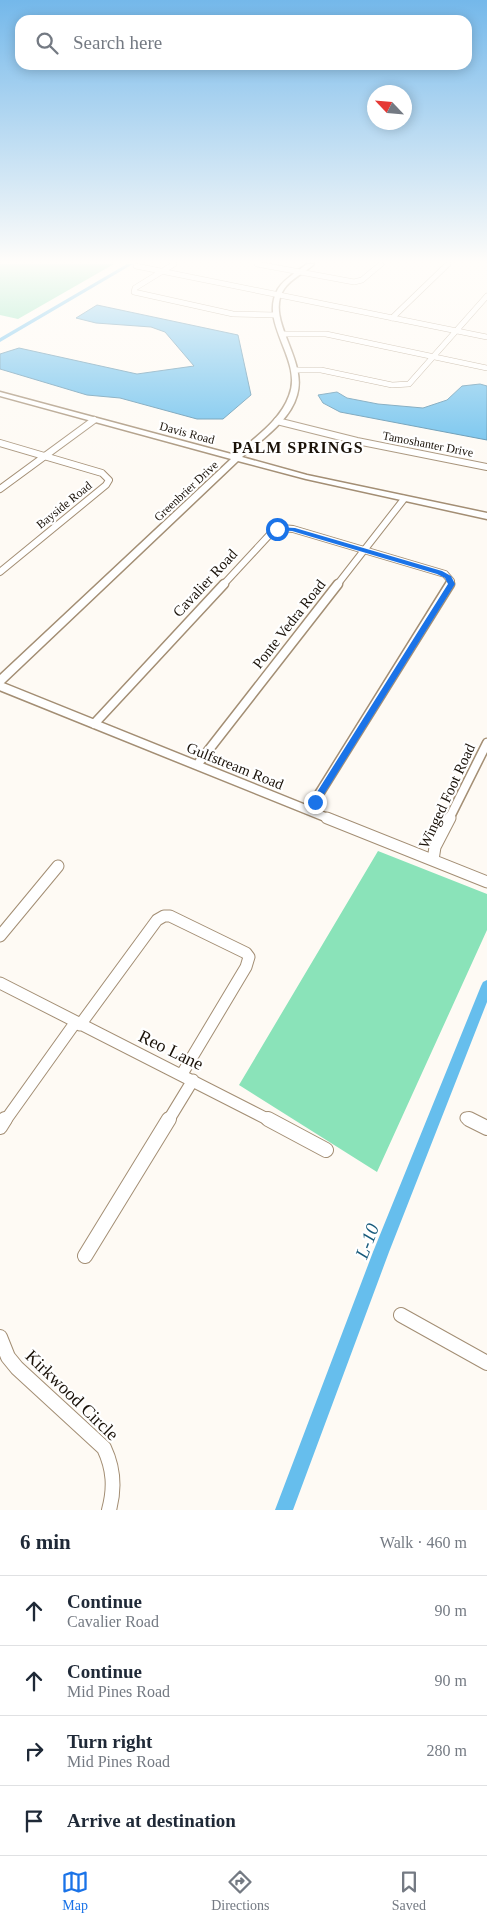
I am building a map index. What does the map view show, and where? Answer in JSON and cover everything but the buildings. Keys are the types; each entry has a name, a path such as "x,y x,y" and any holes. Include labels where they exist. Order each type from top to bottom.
{"street":[{"name":"Greenbrier Drive","path":"0,681 277,421 294,398 297,385 296,370 283,334"},
{"path":"328,334 487,368"},
{"path":"296,370 326,370 401,386 411,383 452,334"},
{"name":"Davis Road","path":"0,394 238,459 404,499 487,516"},
{"path":"0,489 94,420"},
{"name":"Tamoshanter Drive","path":"277,421 366,443 487,467"},
{"path":"0,443 44,456"},
{"name":"Bayside Road","path":"0,572 108,482 108,477 102,473 44,456"},
{"name":"Ponte Vedra Road","path":"197,765 404,499"},
{"name":"Cavalier Road","path":"94,724 273,531 282,528 293,529 440,572 448,577 451,584 309,810"},
{"name":"Gulfstream Road","path":"0,686 487,882"},
{"name":"Winged Foot Road","path":"432,860 435,847 487,743"},
{"path":"0,936 58,866"},
{"path":"0,1127 157,920 164,916 170,916 246,953 249,958 246,967 187,1077 85,1256"},
{"name":"Reo Lane","path":"0,983 78,1024 187,1077 326,1150"},
{"path":"466,1118 487,1128"},
{"path":"401,1315 487,1363"},
{"name":"Kirkwood Circle","path":"0,1337 8,1357 17,1368 104,1448 110,1460 114,1488 108,1510"}],"green space":[{"path":"378,851 487,894 487,930 377,1172 239,1085"}],"water":[{"path":"167,334 238,335 251,395 223,419 197,419 120,398 87,395 0,369 0,354 19,348 137,374 194,366"},
{"path":"480,384 487,386 487,440 340,412 323,403 318,395 337,392 347,398 378,404 423,408 447,400 462,386"}],"waterway":[{"path":"0,340 10,334"},
{"name":"L-10","path":"284,1510 381,1252 487,986"}],"district":[{"name":"PALM SPRINGS","path":"298,447"}],"route":[{"path":"277,529 293,529 440,572 451,580 450,587 315,802"}]}
